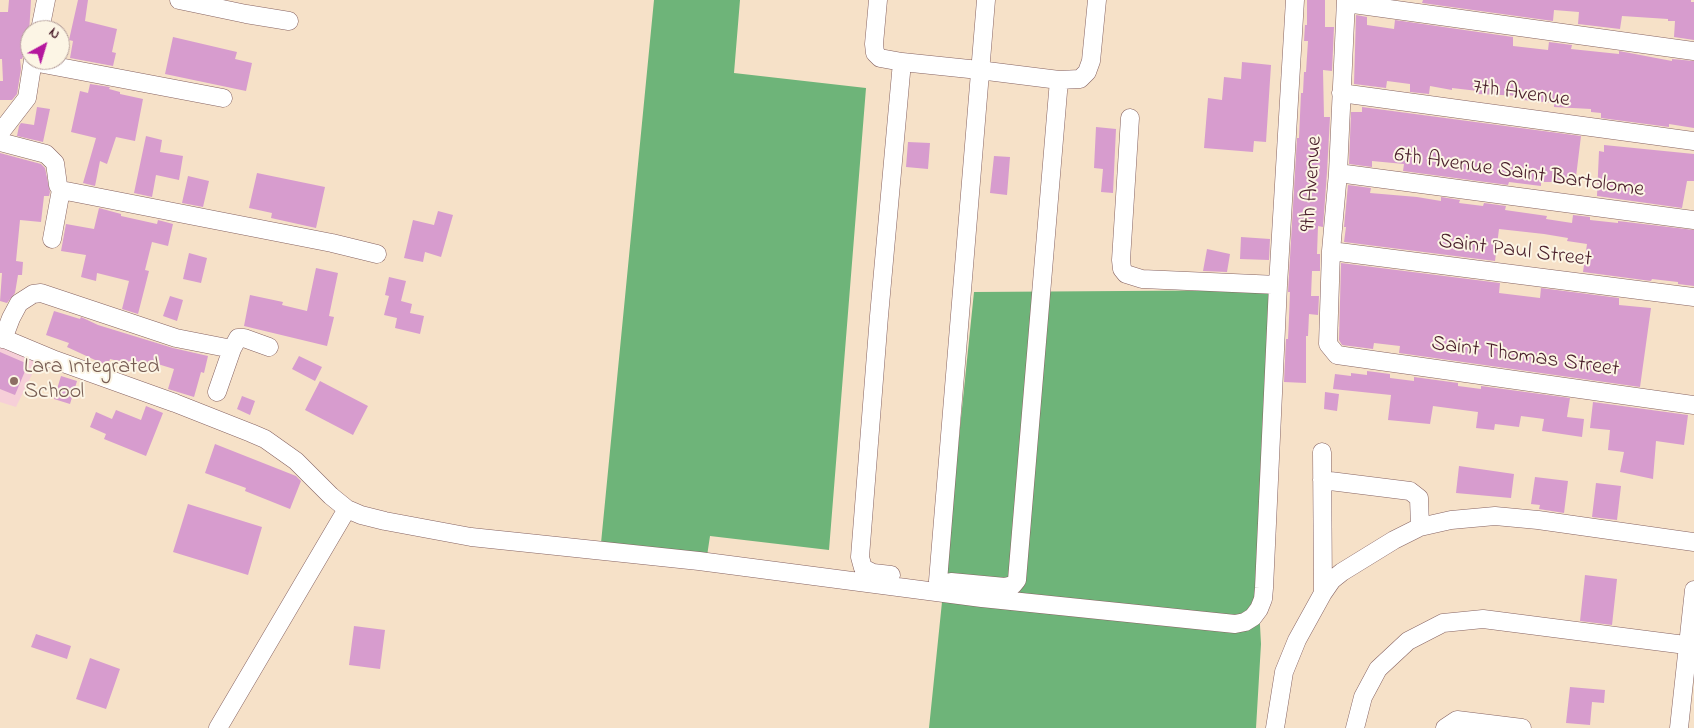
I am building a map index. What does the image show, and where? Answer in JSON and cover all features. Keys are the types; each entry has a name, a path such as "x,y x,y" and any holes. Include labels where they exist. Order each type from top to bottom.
{"street":[{"path":"42,20 46,0"},
{"path":"179,0 289,21"},
{"path":"878,0 874,44 875,53 880,58 1059,80 1080,79 1087,72 1097,0"},
{"path":"938,581 986,0"},
{"path":"232,349 176,338 41,293 33,294 19,303 2,338 55,360 175,403 258,436 296,461 347,509 361,515 385,521 471,537 699,561 1002,600 1234,624 1245,622 1253,617 1259,609 1263,599 1264,588 1278,285 1295,0"},
{"path":"1346,1 1694,51"},
{"name":"9th Avenue","path":"1346,1 1338,173 1331,251 1328,344 1337,355 1349,356"},
{"path":"902,62 860,557 863,568 873,573 938,581 1004,588 1013,585 1017,580 1059,80"},
{"path":"70,68 222,98"},
{"path":"0,133 27,98 32,70"},
{"name":"7th Avenue","path":"1341,93 1694,140"},
{"path":"1130,118 1121,260 1122,269 1126,274 1142,279 1278,285"},
{"path":"0,142 46,154 55,163 58,185 61,190 52,239"},
{"name":"6th Avenue Saint Bartolome","path":"1338,173 1694,220"},
{"path":"61,190 332,243 377,254"},
{"name":"Saint Paul Street","path":"1331,251 1694,297"},
{"path":"217,392 232,349 238,338 244,338 269,347"},
{"name":"Saint Thomas Street","path":"1349,356 1694,405"},
{"path":"1322,452 1323,593"},
{"path":"1322,480 1410,491 1419,498 1420,527"},
{"path":"218,728 347,509"},
{"path":"1275,728 1284,672 1297,640 1332,580 1394,540 1420,527 1452,520 1495,516 1538,520 1694,542"},
{"path":"1679,728 1691,646 1694,590"},
{"path":"1354,728 1363,697 1378,669 1408,641 1443,623 1483,619 1691,646"},
{"path":"1445,728 1457,720 1522,728"}],"shaded area":[{"name":"Lara Integrated School","path":"0,347 39,360 16,407 0,402"}],"green space":[{"path":"654,0 740,0 734,73 866,88 829,550 710,536 707,556 601,543"},
{"path":"1272,290 1258,588 1261,644 1256,728 929,728 974,292"}],"building":[{"path":"9,0 31,0 30,20 20,20 21,70 17,94 12,100 0,100 0,81 3,81 2,59 0,59 0,12 8,12"},
{"path":"78,0 88,0 85,21 117,29 112,52 116,53 113,66 70,58 73,41 70,40"},
{"path":"1307,0 1325,0 1325,27 1334,27 1332,71 1323,70 1324,117 1330,117 1323,227 1318,226 1317,254 1320,254 1320,271 1312,271 1311,296 1319,296 1318,315 1309,314 1308,336 1306,336 1306,383 1284,382 1286,339 1288,339 1290,292 1288,292 1297,138 1299,138 1301,93 1303,93 1304,72 1306,72 1308,41 1304,41 1305,25 1307,25"},
{"path":"1423,0 1691,0 1691,2 1694,2 1694,40 1674,37 1675,21 1668,21 1668,19 1622,16 1620,29 1578,24 1579,12 1554,10 1553,21 1422,3"},
{"path":"1356,15 1367,17 1367,25 1394,29 1395,20 1513,37 1513,46 1548,50 1549,42 1572,45 1571,49 1619,54 1619,51 1672,61 1672,59 1694,61 1694,128 1669,124 1669,127 1601,118 1601,113 1591,112 1591,109 1554,107 1554,103 1523,100 1523,96 1478,94 1478,91 1452,88 1452,90 1430,86 1429,94 1410,92 1410,84 1387,81 1386,88 1354,84"},
{"path":"173,37 237,52 235,59 252,63 246,91 165,74"},
{"path":"1242,62 1271,65 1266,142 1254,141 1253,152 1204,148 1208,98 1222,100 1224,77 1241,79"},
{"path":"90,84 110,87 109,89 120,92 120,94 143,99 135,141 116,137 107,164 100,161 95,186 83,183 96,138 71,132 80,91 88,93"},
{"path":"37,107 50,109 43,142 17,136 21,123 34,125"},
{"path":"1362,107 1581,136 1575,185 1541,182 1541,186 1509,182 1508,185 1403,171 1404,164 1372,161 1372,167 1349,164 1351,112 1362,112"},
{"path":"1096,127 1116,129 1113,193 1101,192 1103,169 1094,168"},
{"path":"146,136 162,140 160,152 183,156 179,180 156,175 152,197 134,193"},
{"path":"908,142 930,143 928,169 906,167"},
{"path":"1604,145 1694,154 1694,181 1687,181 1682,208 1597,196 1599,151 1604,152"},
{"path":"0,153 41,164 45,168 50,192 49,196 44,196 41,222 20,220 16,261 23,262 22,275 18,275 15,293 7,303 0,301 2,273 0,273"},
{"path":"994,156 1010,157 1007,195 990,193"},
{"path":"257,173 325,187 316,228 271,218 272,213 249,208"},
{"path":"188,176 209,181 203,207 182,203"},
{"path":"1348,185 1371,188 1370,193 1441,201 1441,197 1460,200 1459,203 1483,206 1484,203 1506,206 1505,210 1547,216 1546,219 1572,223 1573,215 1590,217 1590,220 1618,223 1618,221 1694,230 1694,286 1678,284 1678,282 1652,279 1651,281 1583,272 1587,244 1567,241 1568,238 1544,234 1499,229 1495,261 1344,242"},
{"path":"99,208 121,214 121,216 157,224 158,220 173,224 168,246 152,242 145,270 149,271 138,314 122,309 129,281 97,273 96,281 81,277 86,255 61,251 66,224 94,229"},
{"path":"438,211 453,215 441,257 425,252 423,262 404,258 413,220 434,225"},
{"path":"1241,237 1270,239 1269,260 1240,259"},
{"path":"1207,249 1230,254 1227,272 1203,271"},
{"path":"189,253 207,258 201,283 183,279"},
{"path":"1341,263 1500,283 1499,293 1540,298 1541,288 1619,298 1619,305 1651,308 1640,387 1399,353 1400,346 1374,343 1373,349 1342,345 1339,340"},
{"path":"316,268 338,273 329,316 334,317 327,346 244,326 250,295 283,302 282,305 307,311"},
{"path":"389,277 406,281 401,301 412,304 410,313 424,316 420,334 395,328 397,318 384,315 389,296 385,295"},
{"path":"170,296 183,300 177,321 163,316"},
{"path":"54,311 80,319 81,317 98,325 173,348 208,356 204,373 201,372 194,397 168,389 174,369 148,361 146,368 110,359 108,366 67,347 69,343 46,335"},
{"path":"0,352 28,364 15,395 0,389"},
{"path":"299,356 322,367 315,381 292,369"},
{"path":"1367,371 1390,374 1390,378 1414,381 1414,377 1458,383 1458,386 1481,389 1481,386 1570,398 1567,417 1584,419 1582,437 1542,431 1544,419 1521,416 1519,427 1495,424 1494,430 1476,428 1478,412 1433,406 1430,424 1388,420 1391,395 1333,389 1335,374 1367,375"},
{"path":"61,376 77,381 70,404 54,399"},
{"path":"320,381 368,406 353,435 305,410"},
{"path":"1325,392 1339,394 1337,411 1324,409"},
{"path":"242,396 255,401 250,415 237,409"},
{"path":"1593,402 1688,415 1684,445 1656,441 1653,479 1620,472 1624,452 1608,450 1610,430 1590,428"},
{"path":"146,406 163,413 146,456 104,439 106,434 90,427 96,412 112,419 116,410 141,420"},
{"path":"215,444 296,476 301,481 290,509 245,491 246,488 205,473"},
{"path":"1459,466 1514,474 1511,498 1456,493"},
{"path":"1535,477 1568,481 1564,513 1539,509 1540,505 1531,504"},
{"path":"1596,483 1621,486 1617,520 1592,517"},
{"path":"188,504 262,527 248,575 173,552"},
{"path":"1585,575 1617,579 1612,625 1580,621"},
{"path":"354,626 385,630 380,669 349,665"},
{"path":"36,634 71,646 67,659 31,647"},
{"path":"90,658 120,669 106,709 76,699"},
{"path":"1570,687 1605,690 1604,703 1592,702 1590,725 1566,723"}],"place":[{"name":"Lara Integrated School","path":"14,381"}]}
